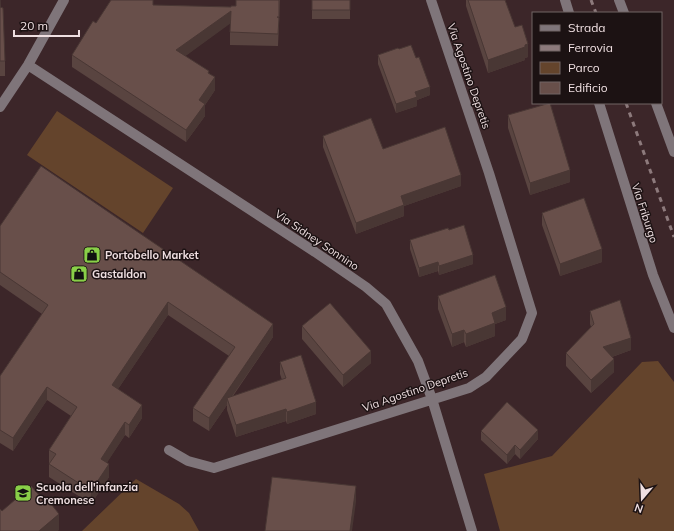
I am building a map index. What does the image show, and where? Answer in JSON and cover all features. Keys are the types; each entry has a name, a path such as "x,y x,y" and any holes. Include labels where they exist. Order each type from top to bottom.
{"street":[{"path":"0,107 28,65 64,0"},
{"name":"Via Agostino Depretis","path":"169,450 188,461 214,468 469,388 486,377 522,339 532,313 489,173 431,0"},
{"path":"565,0 569,12"},
{"path":"619,0 624,12"},
{"name":"Via Sidney Sonnino","path":"28,65 308,248 366,287 386,304 418,361 432,399 472,531"},
{"name":"Via Friburgo","path":"599,104 653,275 674,328"},
{"path":"656,104 674,152"}],"green space":[{"path":"57,111 173,188 143,233 27,155"},
{"path":"658,361 674,382 674,531 500,531 484,474 552,456 642,362"},
{"path":"136,479 179,504 189,513 199,531 82,531"}],"building":[{"path":"111,0 153,0 153,5 231,7 236,6 236,0 279,0 279,17 277,17 279,18 278,34 230,32 231,11 176,50 209,71 208,73 215,77 199,100 205,104 186,130 72,55 93,21 96,23"},
{"path":"312,0 350,0 350,10 312,10"},
{"path":"468,0 505,0 515,27 522,25 528,44 525,45 525,47 488,60"},
{"path":"0,7 3,8 5,61 0,61"},
{"path":"411,45 416,58 419,57 430,87 415,92 417,97 396,104 378,55"},
{"path":"550,104 570,170 530,183 508,115"},
{"path":"371,118 383,149 445,127 461,175 401,196 404,205 356,223 323,136"},
{"path":"41,166 273,324 209,418 193,408 235,347 168,302 112,385 142,405 129,425 125,422 101,459 109,464 91,491 49,464 56,454 49,450 77,407 47,387 13,438 0,430 0,376 48,305 0,272 0,226"},
{"path":"584,198 602,249 560,264 542,213"},
{"path":"464,225 473,255 439,266 438,262 419,268 410,240 448,228 449,230"},
{"path":"495,275 506,307 492,313 495,323 466,334 464,330 452,334 438,296"},
{"path":"620,300 631,338 603,347 614,359 591,380 566,353 594,324 590,311"},
{"path":"330,303 371,351 343,375 302,326"},
{"path":"301,355 316,402 287,412 286,409 236,425 227,398 286,378 280,362"},
{"path":"507,402 538,430 520,450 515,445 507,455 481,431"},
{"path":"272,477 356,486 350,531 265,531"},
{"path":"31,486 45,502 48,500 59,514 39,531 0,531 0,509 2,511"}],"railway":[{"path":"591,0 596,12"},
{"path":"626,104 674,237"}],"place":[{"name":"Portobello Market","path":"92,255"},
{"name":"Gastaldon","path":"79,274"},
{"name":"Scuola dell'infanzia Cremonese","path":"23,493"}]}
